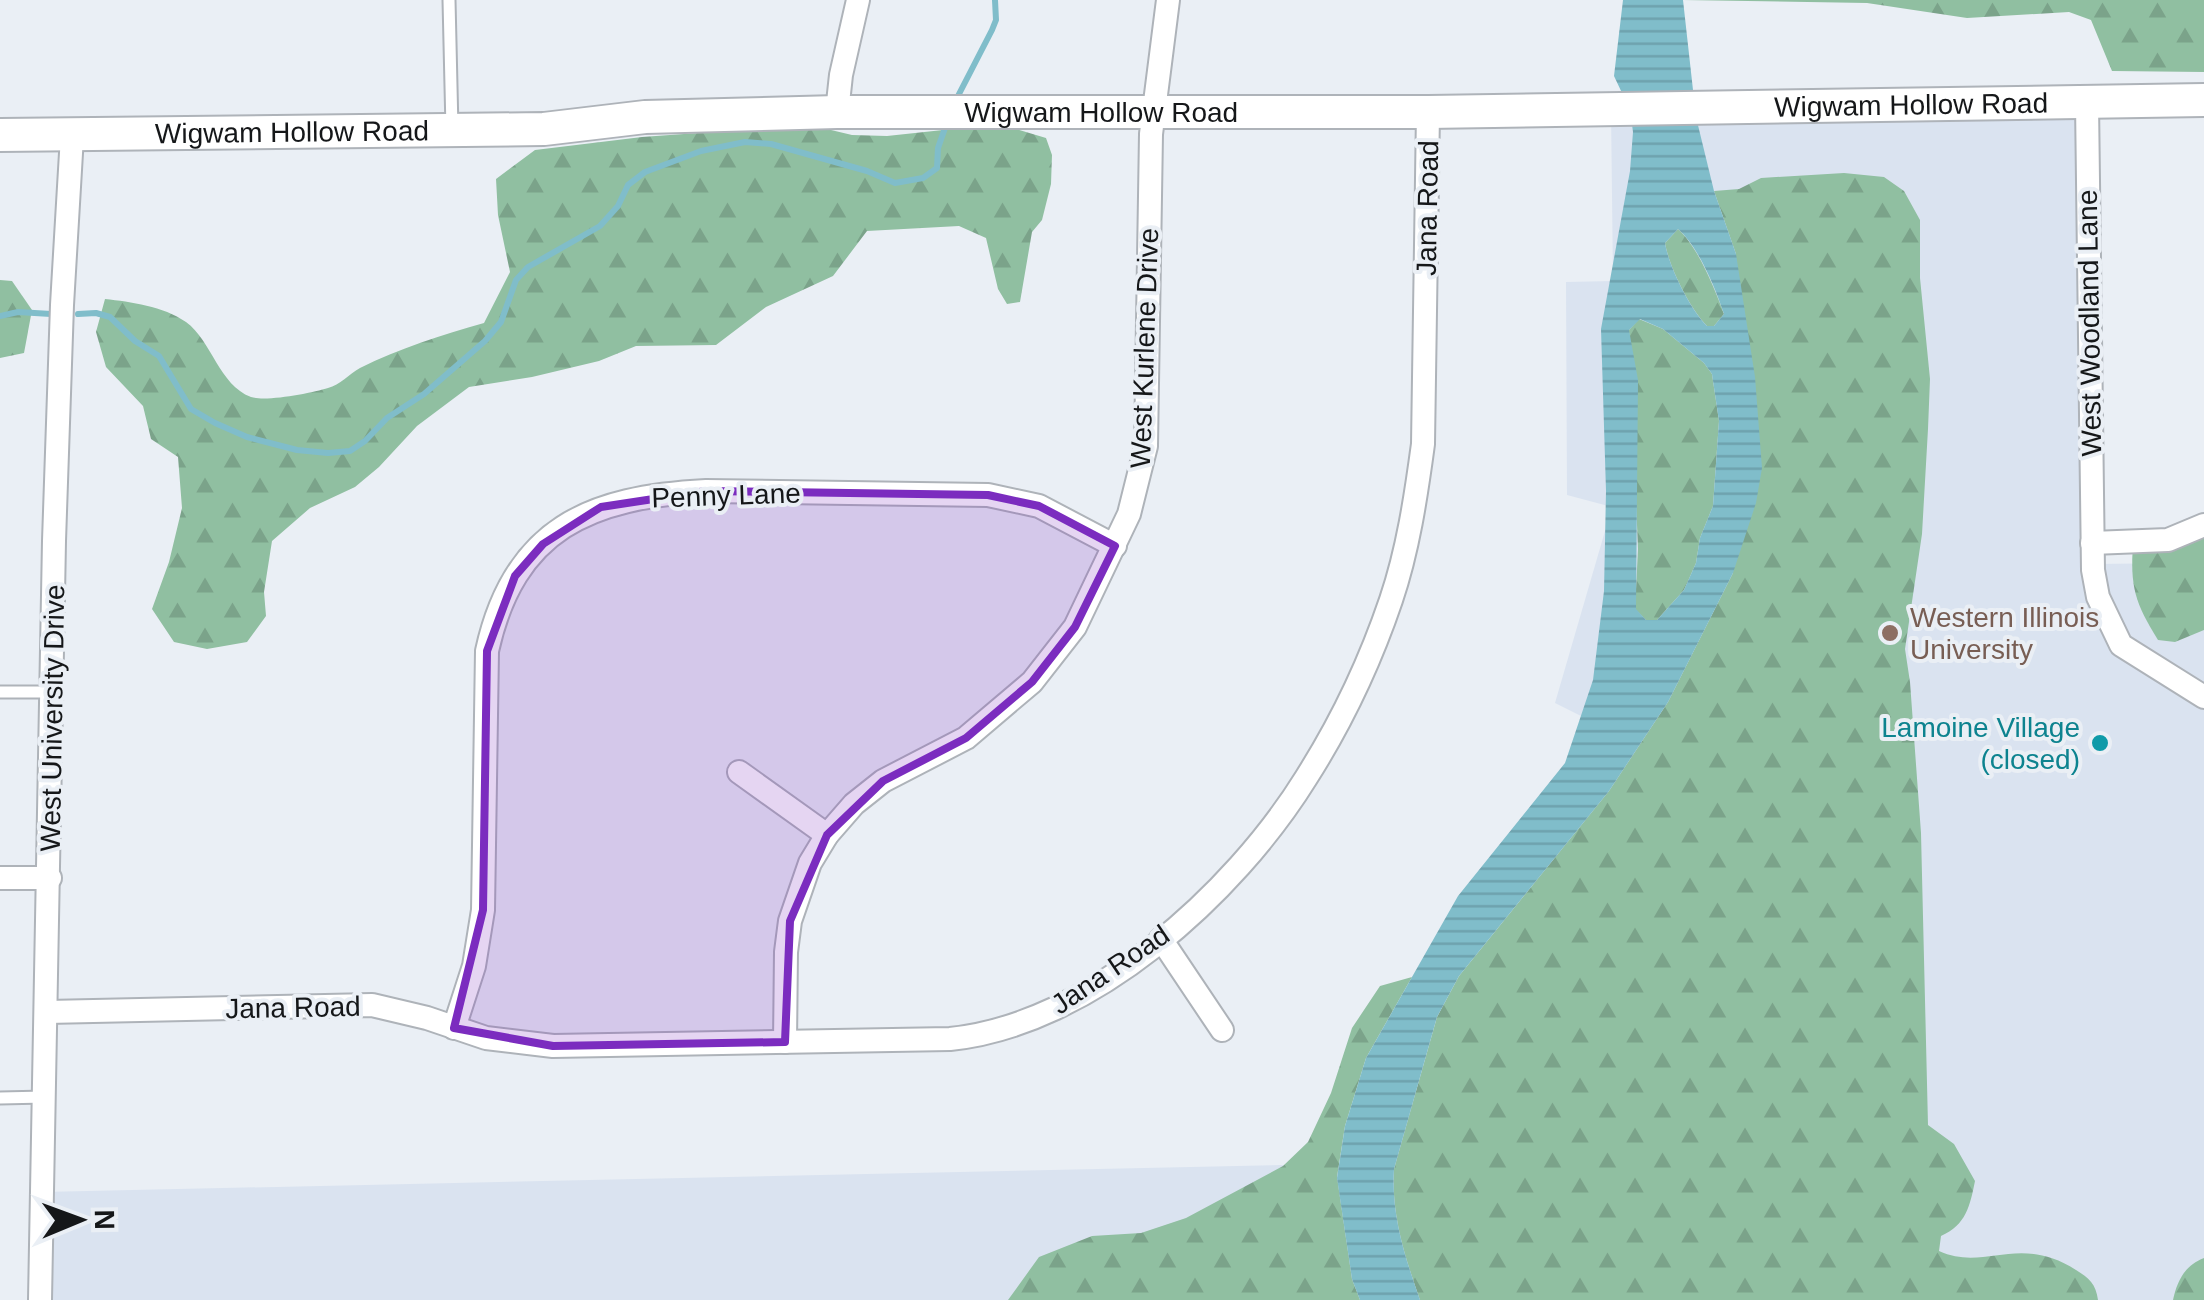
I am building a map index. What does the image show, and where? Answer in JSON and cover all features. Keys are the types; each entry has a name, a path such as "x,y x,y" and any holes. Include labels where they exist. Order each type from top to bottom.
{"street":[{"path":"837,112 858,0"},
{"name":"West Kurlene Drive","path":"785,1042 790,921 810,862 827,835 854,804 883,781 966,738 1032,682 1075,627 1115,546 1139,480 1146,446 1151,134 1168,0"},
{"name":"Wigwam Hollow Road","path":"0,136 544,129 645,117 837,112 1428,112 2204,100"},
{"name":"West Woodland Lane","path":"2087,103 2092,543 2098,596 2121,645 2204,697"},
{"name":"Jana Road","path":"47,1012 357,1005 400,1010 503,1041 553,1046 950,1039 1004,1030 1080,996 1161,939 1240,864 1305,780 1358,683 1390,603 1413,511 1423,444 1428,112"},
{"name":"West University Drive","path":"40,1300 62,305 72,136"},
{"name":"Penny Lane","path":"454,1028 474,966 481,924 487,651 492,629 515,576 543,544 578,518 624,499 665,493 988,495 1040,506 1115,546"},
{"path":"2092,543 2168,540 2204,525"},
{"path":"739,772 827,835"},
{"path":"4,874 50,878"},
{"path":"1161,939 1222,1030"}],"lane":[{"path":"448,0 452,128"},
{"path":"0,692 52,692"},
{"path":"0,1098 45,1097"}],"highlighted area":[{"path":"706,491 988,495 1039,506 1115,546 1075,627 1032,682 966,738 883,781 827,835 790,921 785,1042 553,1046 454,1028 483,910 487,651 515,576 543,544 601,507"}],"shaded area":[{"name":"Western Illinois University","path":"2087,103 2094,564 2181,563 2204,548 2204,1300 40,1300 42,1192 1375,1163 1619,735 1555,703 1612,507 1567,495 1566,282 1613,281 1611,109"}],"green space":[{"path":"1683,0 2204,0 2204,72 2112,71 2091,20 2069,12 1967,18 1867,3"},
{"path":"999,124 1046,138 1052,155 1051,184 1042,220 1032,232 1020,302 1007,304 998,289 986,238 959,226 867,231 833,276 766,307 716,345 636,346 599,361 469,387 417,426 355,487 310,508 272,541 264,592 266,616 247,642 207,649 174,642 152,609 182,508 178,457 151,439 143,406 106,367 96,332 105,299 157,308 186,322 231,383 251,397 301,394 332,387 360,368 406,348 484,323 510,272 498,215 496,179 535,150 642,137 810,125 852,135 887,136"},
{"path":"1844,173 1884,177 1904,191 1920,220 1920,278 1930,379 1922,534 1905,649 1921,833 1928,1125 1954,1144 1975,1181 1965,1214 1941,1236 1939,1251 1972,1258 2019,1253 2055,1259 2088,1279 2098,1300 1420,1300 1397,1219 1394,1169 1437,1017 1459,976 1609,791 1668,702 1733,573 1736,254 1714,191 1739,189 1761,178"},
{"path":"1678,229 1699,257 1724,314 1714,326 1707,326 1694,309 1671,264 1665,243"},
{"path":"0,280 12,281 32,310 24,353 0,358"},
{"path":"1639,319 1663,329 1704,363 1712,374 1719,421 1713,506 1700,538 1696,563 1684,590 1657,620 1646,620 1635,609 1638,549 1629,330"},
{"path":"2204,524 2204,630 2175,642 2158,640 2136,594 2133,544"},
{"path":"1412,977 1366,1058 1345,1126 1337,1177 1352,1279 1360,1300 1008,1300 1039,1257 1092,1236 1141,1233 1186,1218 1283,1166 1308,1142 1331,1093 1352,1028 1380,986"},
{"path":"2204,1258 2204,1300 2173,1300 2183,1274"}],"water":[{"path":"1623,0 1683,0 1696,117 1714,191 1736,254 1755,377 1762,468 1756,503 1733,573 1668,702 1609,791 1459,976 1437,1017 1394,1169 1397,1219 1420,1300 1360,1300 1352,1279 1337,1178 1345,1126 1366,1058 1458,896 1565,763 1593,680 1604,591 1606,491 1601,329 1630,171 1633,132 1630,110 1614,76","holes":["1678,229 1699,256 1720,303 1724,314 1714,326 1707,326 1694,309 1671,264 1665,243","1640,319 1663,329 1704,363 1712,374 1719,421 1713,506 1700,538 1696,563 1684,590 1657,620 1646,620 1636,609 1638,380 1629,330"]}],"waterway":[{"path":"958,96 996,20 995,0"},
{"path":"78,314 110,317 135,341 159,356 191,409 215,423 247,437 297,450 350,451 485,341 501,322 516,280 528,267 600,226 618,206 628,185 645,172 701,151 745,142 771,144 867,171 895,183 923,178 937,168 945,128"},
{"path":"0,316 18,312 51,314"}],"place":[{"name":"Western Illinois University","path":"1890,633"},
{"name":"Lamoine Village (closed)","path":"2100,743"}]}
